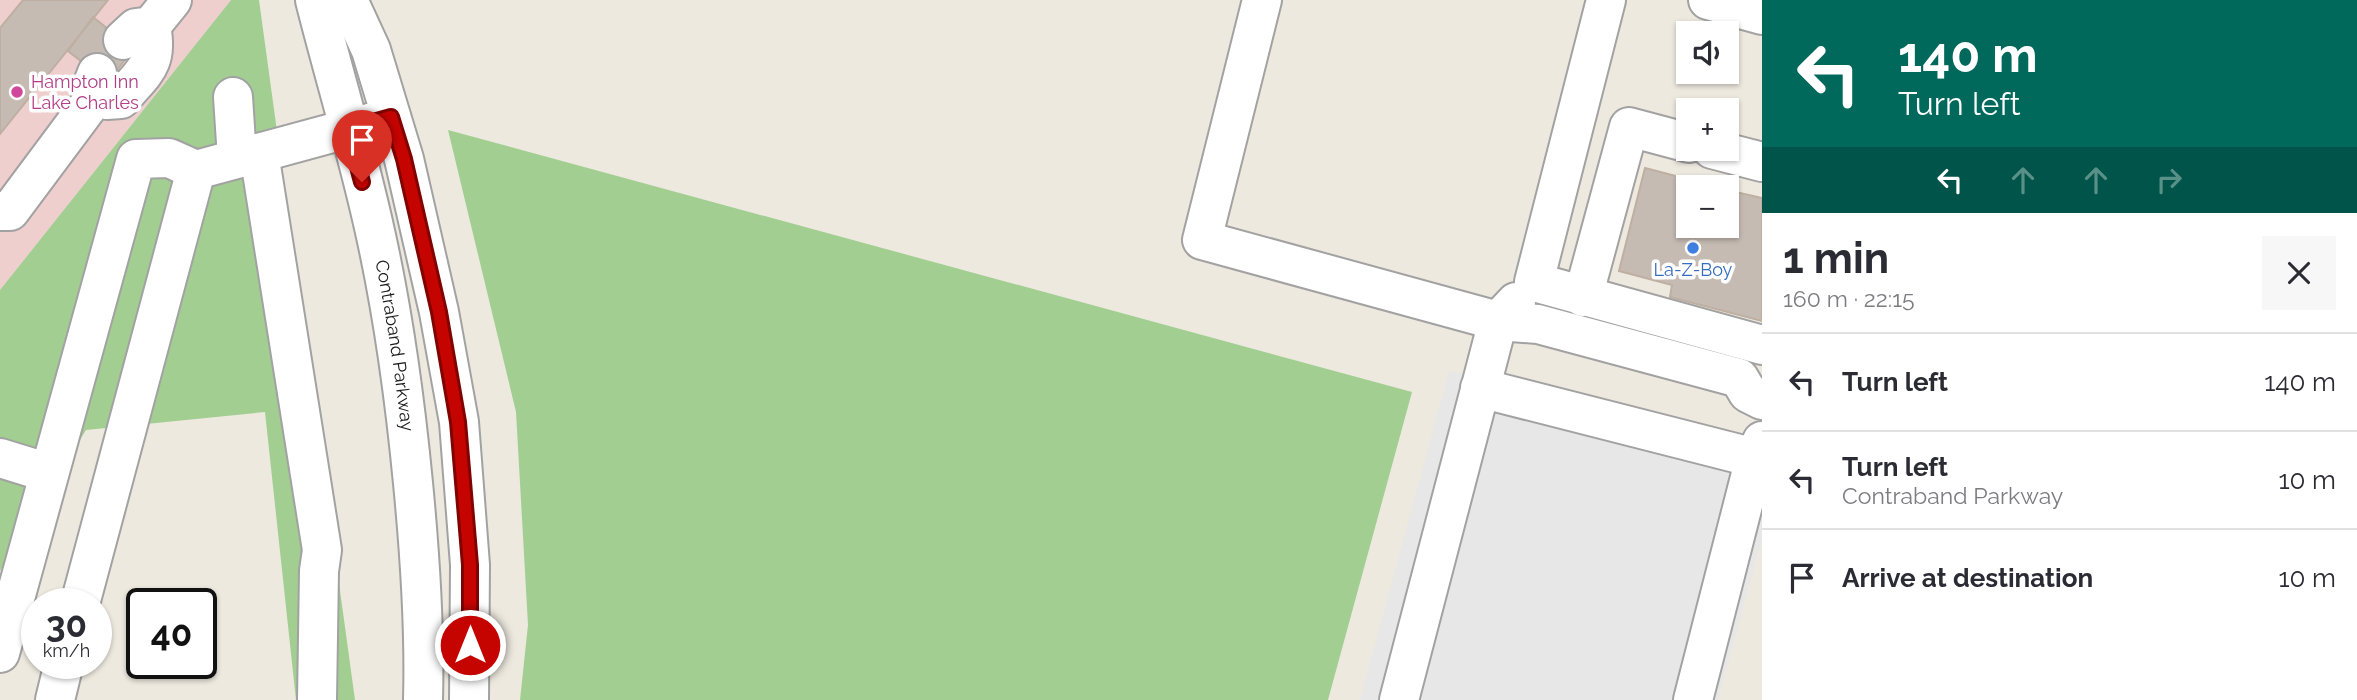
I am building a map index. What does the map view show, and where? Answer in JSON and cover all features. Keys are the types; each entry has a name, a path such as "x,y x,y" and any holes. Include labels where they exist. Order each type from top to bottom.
{"street":[{"name":"Contraband Parkway","path":"315,0 376,235 393,327 407,422 420,551 423,700"},
{"path":"348,0 372,50 404,159 439,312 458,422 470,565 469,700"},
{"path":"1262,0 1202,240 1498,321 1538,324 1739,378 1748,393 1762,400"},
{"path":"1399,700 1498,321 1534,282 1606,0"},
{"path":"1708,0 1762,15"},
{"path":"0,211 10,211 96,85 107,100 121,99 153,59 155,44 149,22"},
{"path":"233,97 248,156 322,550 319,571 317,700"},
{"path":"0,653 136,159 169,159 196,170 391,117"},
{"path":"1583,297 1629,127 1676,140"},
{"path":"1739,156 1762,162"},
{"path":"1566,160 1616,174"},
{"path":"84,588 196,170"},
{"path":"1534,282 1762,345"},
{"path":"1480,388 1759,449 1693,700"},
{"path":"0,458 50,473"},
{"path":"55,700 60,679"}],"shaded area":[{"path":"0,0 231,0 0,290"},
{"path":"1449,371 1762,455 1762,539 1718,700 1360,700"}],"green space":[{"path":"231,0 259,0 355,700 296,700 265,412 86,430 0,571 0,290"},
{"path":"448,130 1412,392 1328,700 520,700 528,625 516,412"}],"building":[{"name":"Hampton Inn Lake Charles","path":"23,0 108,0 0,134 0,28"},
{"path":"93,17 133,49 108,82 68,51"},
{"name":"La-Z-Boy","path":"1645,168 1676,176 1676,238 1739,238 1739,193 1762,198 1762,321 1670,297 1672,285 1619,271"}],"place":[{"name":"Hampton Inn Lake Charles","path":"17,92"},
{"name":"La-Z-Boy","path":"1693,248"}],"route":[{"path":"362,182 348,129 391,117 404,159 439,312 458,422 470,565 470,645"}]}
